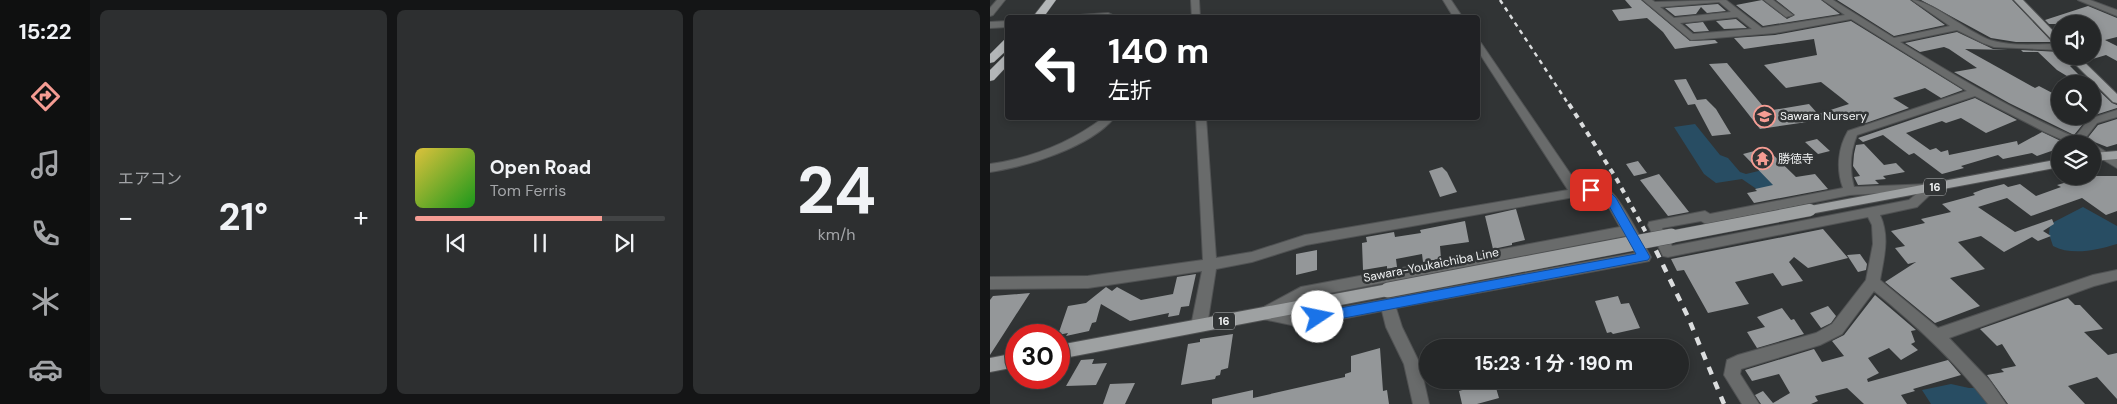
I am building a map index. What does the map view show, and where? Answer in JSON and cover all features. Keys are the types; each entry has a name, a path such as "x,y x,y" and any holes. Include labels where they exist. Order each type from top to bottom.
{"highway":[{"path":"1040,15 1052,0"},
{"path":"990,60 1005,45"},
{"path":"990,78 1005,61"}],"main road":[{"path":"2018,0 2051,35"},
{"path":"2081,65 2117,100"},
{"path":"2101,156 2117,155"},
{"name":"16","path":"1931,188 2051,165"},
{"name":"Sawara-Youkaichiba Line","path":"1070,350 1263,314 1388,297 1810,210 1931,188"},
{"path":"990,365 1005,362"}],"street":[{"path":"990,13 1001,0"},
{"path":"1195,0 1196,15"},
{"path":"1447,0 1457,15"},
{"path":"1651,3 1719,0 1760,31"},
{"path":"1768,0 1789,15"},
{"path":"1827,0 1976,92 2028,120 2062,135"},
{"path":"1916,0 1959,27 1993,44 2051,45"},
{"path":"2082,0 2117,13"},
{"path":"1651,3 1691,37 1775,30 1852,16"},
{"path":"1672,21 1739,14"},
{"path":"990,25 1005,24"},
{"path":"1893,41 1959,27"},
{"path":"1480,48 1576,192"},
{"path":"1850,191 1844,173 1846,144 1852,133 1976,92"},
{"path":"2085,135 2093,121 2117,113"},
{"path":"990,168 1041,155 1063,146 1087,134 1106,120"},
{"path":"1199,326 1210,264 1201,120"},
{"path":"2101,157 2117,164"},
{"path":"1931,188 1913,204 1668,252 1654,226 1705,216 1706,219 1850,191 1931,188"},
{"path":"990,283 1088,282 1210,264 1246,258 1305,240 1576,192 1602,191 1612,201 1644,257 1388,297 1394,327 1412,364 1421,404"},
{"path":"1751,404 1732,375 1733,365 1820,338 1837,329 1873,282 1880,244 1878,224 1872,212"},
{"path":"1263,314 1301,293 1630,230"},
{"path":"1938,335 2117,275"},
{"path":"1873,282 1938,335 1983,384 1998,404"}],"shaded area":[{"path":"1695,124 1720,155 1728,158 1740,172 1746,174 1771,168 1784,183 1758,190 1742,179 1716,183 1704,174 1674,127"},
{"path":"2083,207 2117,226 2117,244 2093,250 2076,251 2068,251 2053,246 2049,234 2050,224"},
{"path":"1951,384 1969,388 1981,388 1992,404 1931,404 1922,390"}],"building":[{"path":"1625,0 1641,0 1690,41 1715,40 1718,43 1675,49 1663,32 1647,18 1619,21 1612,10 1632,8"},
{"path":"1762,0 1787,19 1795,15 1776,0 1821,0 1840,14 1763,26 1736,5"},
{"path":"1837,0 1910,0 1945,25 1894,36"},
{"path":"1921,0 2012,0 2051,42 2016,42 1991,38"},
{"path":"1718,4 1726,11 1707,13 1701,7 1696,14 1675,16 1665,8"},
{"path":"2088,6 2117,18 2117,37 2105,40 2117,46 2117,61 2106,55 2101,56 2101,15 2060,15"},
{"path":"2051,18 2051,24 2049,24 2045,20"},
{"path":"1736,19 1747,28 1724,29 1716,21"},
{"path":"1851,21 1963,90 1941,98 1925,88 1893,98 1909,108 1863,124 1861,114 1760,129 1709,64 1727,63 1767,111 1809,104 1818,114 1849,104 1821,82 1786,88 1764,65 1817,55 1814,39 1744,49 1734,38 1775,35"},
{"path":"1703,22 1709,31 1694,32 1685,24"},
{"path":"1957,32 1993,49 2008,50 1965,49 2035,88 2039,86 2051,92 2051,124 1954,72 1977,68 1949,49 1944,47 1920,52 1905,43"},
{"path":"2021,50 2051,52 2051,64 2038,52 2023,52"},
{"path":"2052,65 2073,65 2070,66 2079,75 2065,75"},
{"path":"1686,79 1697,100 1706,99 1716,109 1731,134 1712,136 1695,104 1688,105 1674,80"},
{"path":"2101,93 2117,105 2117,108 2101,113"},
{"path":"1975,98 2017,120 1986,133 1961,118 1946,123 1942,121 1906,133 1930,150 1936,148 1941,152 1948,150 1949,155 2017,141 2018,145 2042,132 2051,136 2051,151 2037,156 2032,153 2003,159 1998,155 1942,174 1914,153 1909,155 1883,135 1863,142 1858,138"},
{"path":"2117,119 2117,144 2107,147 2101,145 2101,135 2090,135 2101,124"},
{"path":"2054,125 2082,125 2074,135"},
{"path":"1817,139 1830,151 1818,154 1805,142"},
{"path":"1864,144 1884,165 1896,163 1905,172 1883,176 1886,179 1875,180 1879,184 1858,185 1854,177 1860,176 1853,166 1854,154 1856,145"},
{"path":"1766,148 1796,177 1815,174 1828,189 1754,203 1747,193 1773,185 1743,154"},
{"path":"1638,161 1647,173 1634,176 1626,164"},
{"path":"1442,167 1447,172 1457,192 1440,197 1429,171"},
{"path":"1659,174 1689,212 1668,216 1640,180"},
{"path":"2101,176 2117,176 2117,211 2106,215 2082,198 2031,216 2007,198 1978,207 2015,232 2052,219 2054,224 2043,231 2051,236 2038,241 2032,237 2004,252 1981,236 1958,242 1985,269 1950,278 1980,306 1935,323 1885,282 1916,262 1908,264 1895,248 1905,246 1891,231 1925,223 1921,219 1951,212 1942,204 1975,195 1973,193 1984,189 2004,184 2008,187 2020,184 2036,196 2061,187 2057,185 2101,185"},
{"path":"1516,209 1525,240 1493,249 1485,216"},
{"path":"1465,221 1469,242 1440,246 1441,259 1423,262 1422,254 1396,259 1397,267 1387,269 1387,266 1363,270 1362,243 1367,242 1366,237 1394,232 1395,237 1421,233 1420,230"},
{"path":"1823,229 1848,258 1808,268 1794,257 1789,262 1803,281 1782,286 1773,273 1735,282 1749,304 1708,313 1684,270 1677,271 1671,259"},
{"path":"1317,250 1317,270 1296,275 1296,254"},
{"path":"1860,254 1867,264 1866,270 1858,272 1847,255"},
{"path":"1196,274 1189,306 1181,307 1179,315 1168,317 1169,313 1130,321 1101,304 1096,322 1092,323 1089,331 1070,335 1070,324 1062,324 1068,306 1086,303 1106,287 1112,291 1117,287 1141,300 1173,294 1177,277"},
{"path":"1030,293 1010,324 1005,324 1005,332 990,355 990,300 993,296"},
{"path":"1875,295 1916,330 1911,331 1915,342 1911,344 1918,350 1901,360 1889,348 1868,358 1879,373 1867,379 1868,382 1948,360 1961,375 1913,389 1915,391 1901,395 1907,404 1864,404 1847,388 1815,396 1818,401 1811,404 1761,404 1755,395 1763,391 1773,403 1790,393 1779,374 1752,381 1745,370 1814,349 1822,362 1844,356 1832,341 1844,335"},
{"path":"1618,296 1621,304 1629,303 1640,328 1613,334 1611,332 1607,333 1595,301"},
{"path":"2068,298 2075,305 2080,305 2103,329 2084,332 2108,355 2117,353 2117,399 2097,377 2068,386 2085,404 2008,404 1987,375 2004,372 2001,369 2016,366 2002,344 1997,346 1980,329"},
{"path":"1828,306 1836,316 1831,323 1821,328 1810,313"},
{"path":"1782,308 1791,320 1794,319 1804,334 1757,348 1747,332 1765,327 1757,317"},
{"path":"1233,334 1228,368 1221,370 1220,375 1216,376 1215,379 1181,385 1188,344 1200,342 1200,339"},
{"path":"1380,348 1383,391 1387,390 1389,404 1212,404 1212,399 1253,390 1253,398 1345,377 1345,374 1351,372 1351,356"},
{"path":"1094,359 1092,364 1107,363 1096,385 1070,386 1070,379 1081,360"},
{"path":"1135,383 1125,404 1103,404 1110,384"},
{"path":"1466,389 1496,389 1499,398 1477,404 1462,404 1459,391"}],"railway":[{"path":"1500,0 1569,105"},
{"path":"1569,104 1616,178 1649,238"},
{"path":"1649,236 1688,317 1724,404"}],"place":[{"name":"Sawara Nursery","path":"1764,116"},
{"name":"勝徳寺","path":"1762,159"}],"route":[{"path":"1318,317 1644,257 1612,201 1602,191 1591,190"}]}
